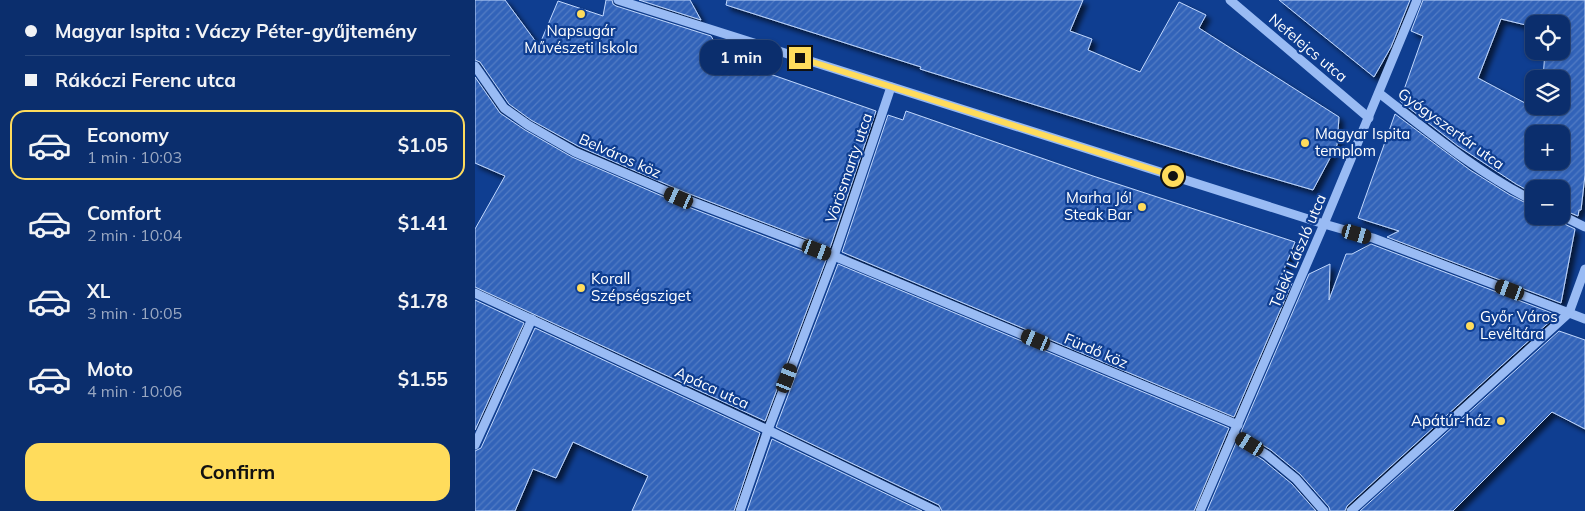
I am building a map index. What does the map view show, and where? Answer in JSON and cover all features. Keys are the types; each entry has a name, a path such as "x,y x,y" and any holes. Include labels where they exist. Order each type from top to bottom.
{"street":[{"path":"618,0 1373,238 1585,319"},
{"name":"Nefelejcs utca","path":"1230,0 1369,118"},
{"name":"Teleki László utca","path":"1200,511 1324,224 1417,0"},
{"name":"Belváros köz","path":"475,66 505,108 528,125 575,152 679,198 834,256"},
{"name":"Vörösmarty utca","path":"740,511 768,430 834,256 891,87"},
{"name":"Gyógyszertár utca","path":"1379,94 1453,150 1510,189 1525,196"},
{"path":"1570,220 1585,227"},
{"name":"Fürdő köz","path":"834,256 1238,425"},
{"path":"1351,511 1569,313 1585,269"},
{"name":"Apáca utca","path":"475,293 936,511"},
{"path":"475,446 532,319"},
{"path":"1233,434 1267,455 1296,480 1324,511"}],"building":[{"path":"475,0 505,0 539,46 558,1 603,16 606,0 612,0 616,6 711,36 724,58 876,111 830,248 682,191 578,146 531,120 509,104 480,62 475,60"},
{"path":"639,0 690,0 701,20"},
{"path":"727,0 1083,0 1070,31 1092,39 1088,50 1140,72 1179,2 1206,15 1199,28 1339,117 1337,145 1313,190 920,69 921,67 726,5"},
{"path":"1279,0 1410,0 1391,47 1374,77"},
{"path":"1423,0 1585,0 1585,175 1581,210 1579,210 1578,216 1570,213 1570,180 1525,180 1525,189 1458,146 1400,101 1423,36 1411,31","holes":["1525,15 1570,15 1570,60 1544,60 1544,70 1570,70 1570,115 1525,115 1525,103 1478,78 1501,19 1525,25"]},
{"path":"475,77 500,113 572,157 678,203 826,260 765,421 475,287 475,229 505,176 475,163"},
{"path":"906,111 1093,176 1295,242 1275,291 1292,283 1234,417 842,252 888,115 903,120"},
{"path":"1395,114 1470,170 1525,202 1525,225 1566,225 1575,229 1561,303 1387,237 1399,231 1358,218"},
{"path":"1371,244 1557,315 1347,506 1345,511 1330,511 1329,507 1300,474 1271,450 1241,432 1309,274 1330,264 1329,300 1346,254 1352,254"},
{"path":"838,264 1229,428 1194,511 942,511 939,505 776,427"},
{"path":"475,300 524,323 475,430"},
{"path":"535,328 760,433 734,511 632,511 648,476 573,442 556,478 533,469 515,511 475,511 475,451 481,448"},
{"name":"Apátúr-ház","path":"1559,331 1585,340 1585,429 1552,412 1453,511 1360,511"},
{"path":"772,439 922,511 747,511"},
{"path":"1236,443 1263,460 1292,484 1316,511 1207,511"}],"place":[{"name":"Napsugár Művészeti Iskola","path":"581,14"},
{"name":"Magyar Ispita templom","path":"1305,143"},
{"name":"Marha Jó! Steak Bar","path":"1142,207"},
{"name":"Korall Szépségsziget","path":"581,288"},
{"name":"Győr Város Levéltára","path":"1470,326"},
{"name":"Apátúr-ház","path":"1501,421"}],"route":[{"path":"800,58 1173,176"}]}
